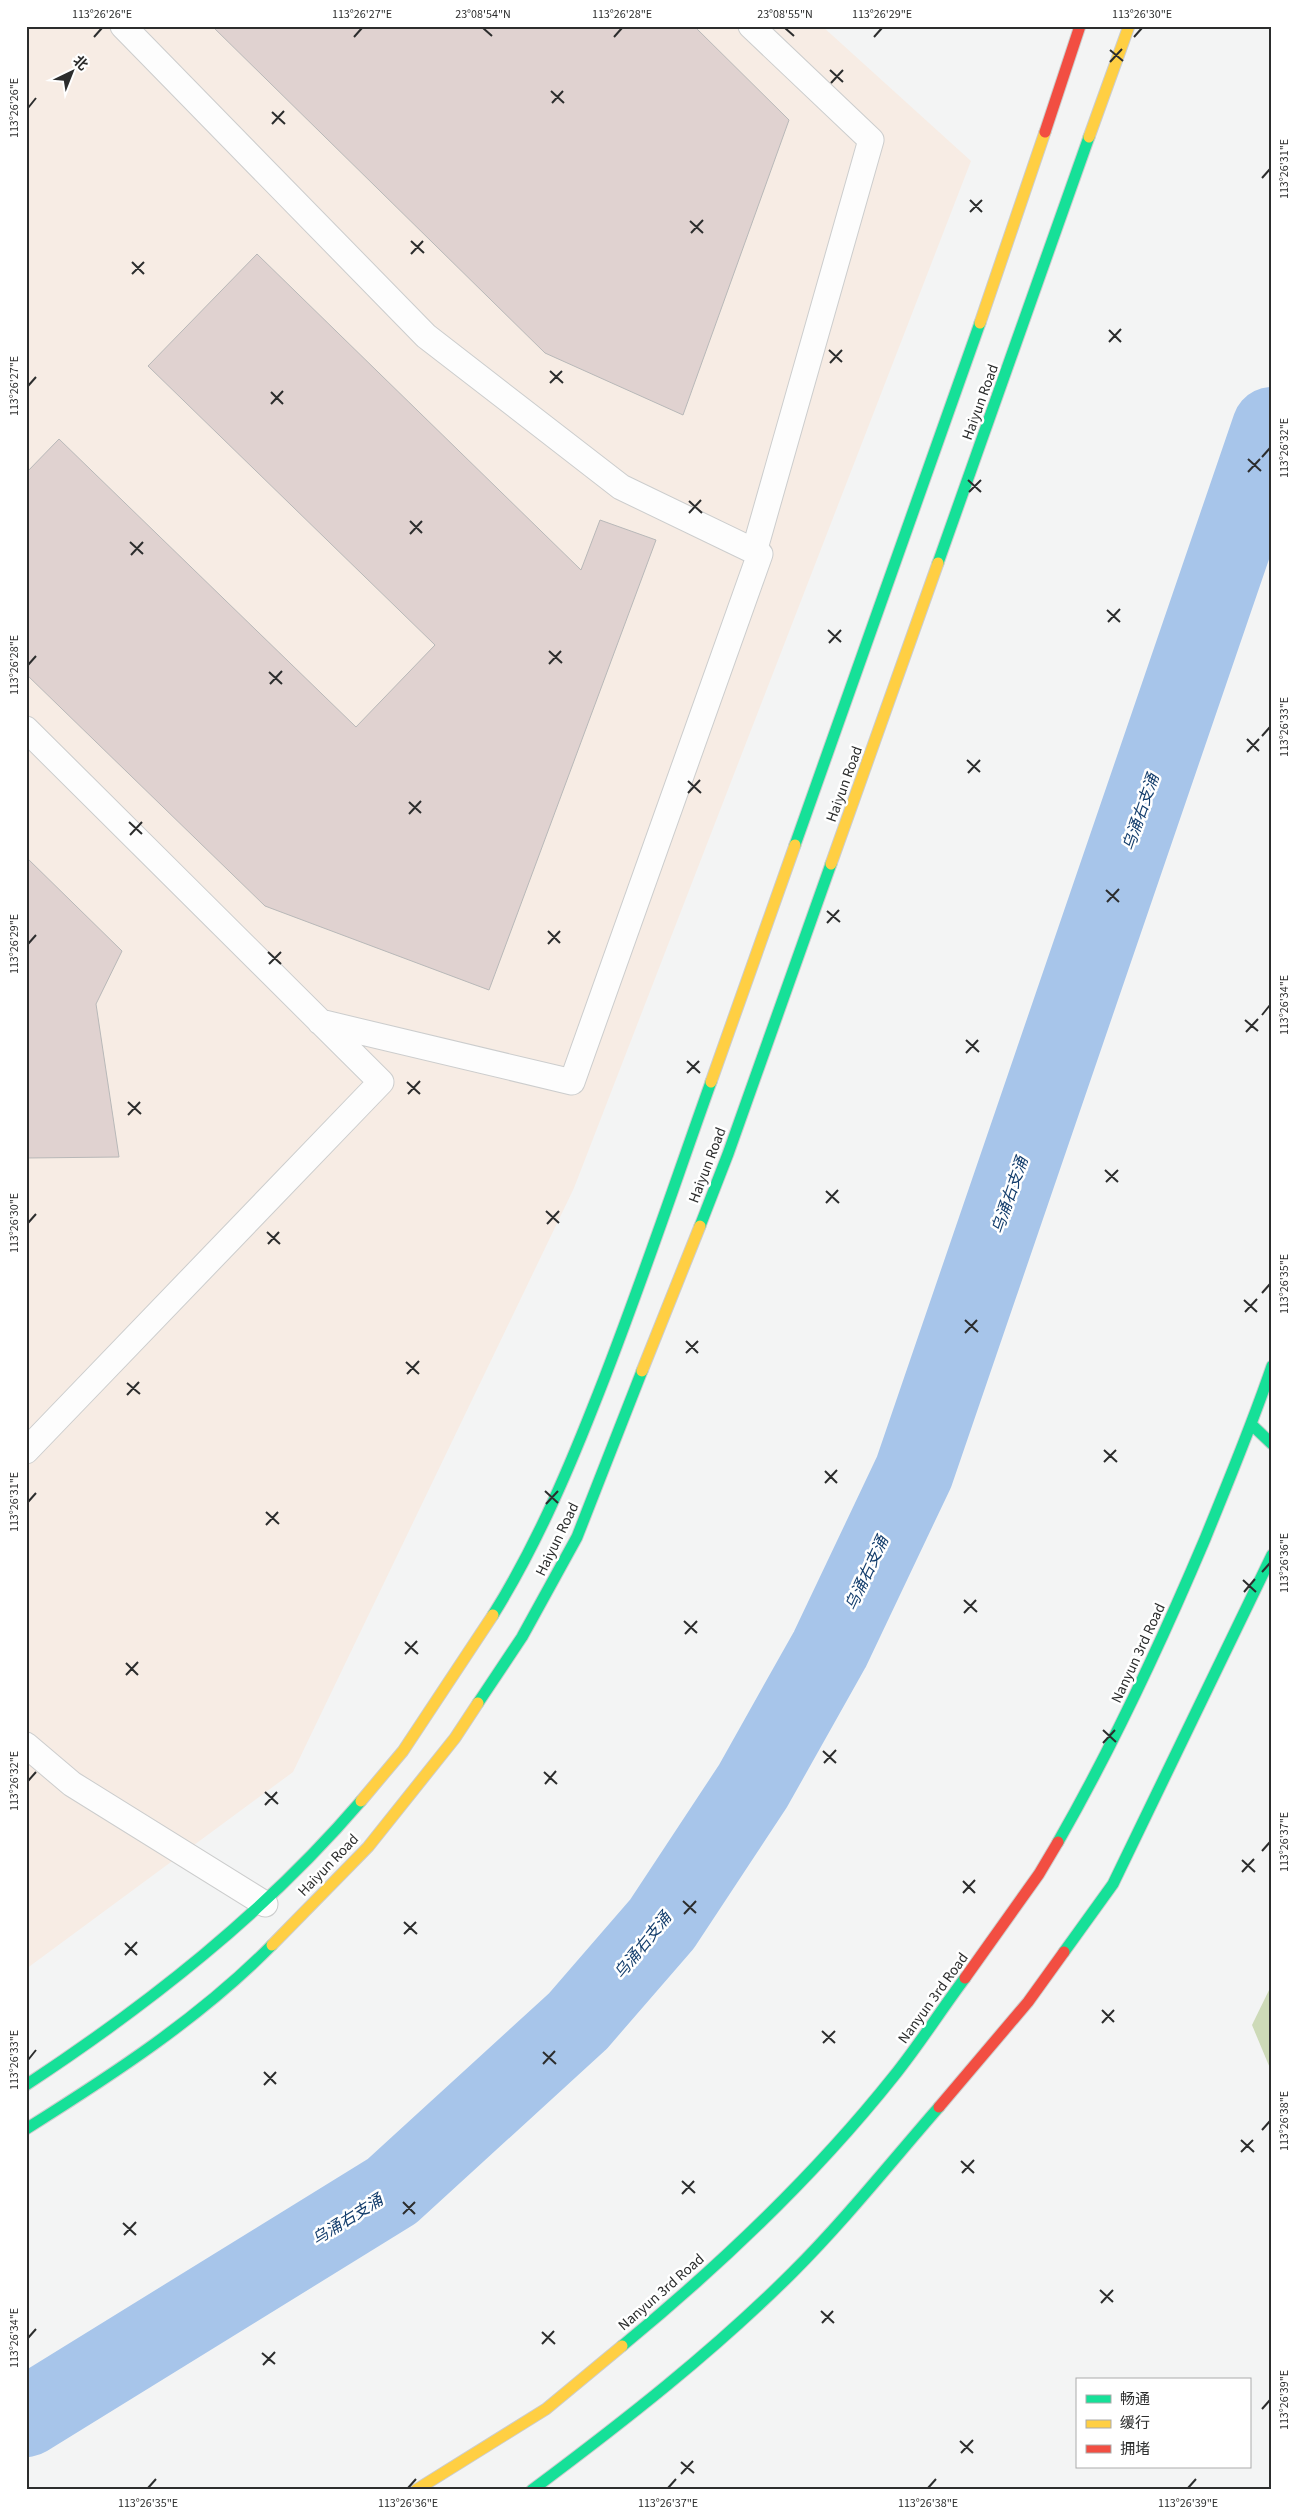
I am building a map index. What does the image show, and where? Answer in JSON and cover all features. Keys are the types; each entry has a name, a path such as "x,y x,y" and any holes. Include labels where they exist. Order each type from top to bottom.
{"street":[{"name":"Haiyun Road","path":"26,2085 63,2062 152,1996 265,1904 390,1768 521,1566 577,1450 620,1342 1001,261 1080,26"},
{"name":"Haiyun Road","path":"26,2129 102,2082 217,1996 260,1958 368,1846 455,1738 522,1637 577,1537 728,1154 1129,26"},
{"name":"Nanyun 3rd Road","path":"416,2490 546,2409 644,2329 736,2245 828,2152 894,2076 1040,1874 1099,1770 1169,1624 1252,1425 1272,1366"},
{"path":"1252,1425 1265,1422"},
{"path":"1252,1425 1272,1444"},
{"path":"532,2490 596,2442 701,2357 794,2271 907,2145 1028,2002 1113,1884 1272,1554"}],"lane":[{"path":"123,26 426,336 620,487 760,554 572,1082 320,1022"},
{"path":"752,26 871,140 754,552"},
{"path":"26,729 381,1082 26,1451"},
{"path":"29,1750 72,1784 265,1904"}],"shaded area":[{"path":"26,26 822,26 971,161 574,1188 293,1772 26,1969"}],"green space":[{"path":"1272,1984 1272,2073 1252,2025"}],"building":[{"path":"212,26 694,26 789,120 683,415 545,353"},
{"path":"257,254 581,570 600,520 656,540 489,990 265,906 26,674 26,473 59,439 356,727 435,645 148,366"},
{"path":"26,857 122,951 96,1004 119,1157 26,1158"}],"waterway":[{"name":"乌涌右支涌","path":"26,2417 392,2191 578,2021 662,1924 753,1786 830,1649 914,1472 1272,427"}],"traffic: fast":[{"path":"938,563 1089,137"},
{"path":"795,845 980,323"},
{"path":"700,1226 728,1154 831,864"},
{"path":"493,1615 535,1539 560,1487 582,1434 639,1286 711,1082"},
{"path":"1058,1842 1118,1730 1171,1616 1231,1475 1272,1366"},
{"path":"478,1703 522,1637 577,1537 642,1371"},
{"path":"1252,1425 1272,1444"},
{"path":"1064,1952 1113,1884 1272,1555"},
{"path":"26,2085 117,2022 204,1955 285,1881 361,1801"},
{"path":"26,2129 91,2088 185,2021 244,1972 272,1945"},
{"path":"622,2346 730,2252 799,2184 864,2112 903,2064 965,1978"},
{"path":"532,2490 667,2386 763,2302 831,2232 939,2107"}],"traffic: slow":[{"path":"1089,137 1129,26"},
{"path":"980,323 1045,132"},
{"path":"831,864 938,563"},
{"path":"711,1082 795,845"},
{"path":"642,1371 700,1226"},
{"path":"361,1801 403,1751 493,1615"},
{"path":"272,1945 368,1847 455,1738 478,1703"},
{"path":"416,2490 546,2409 622,2346"}],"traffic: jam":[{"path":"1045,132 1080,26"},
{"path":"965,1978 1039,1874 1058,1842"},
{"path":"939,2107 1028,2002 1064,1952"}]}
